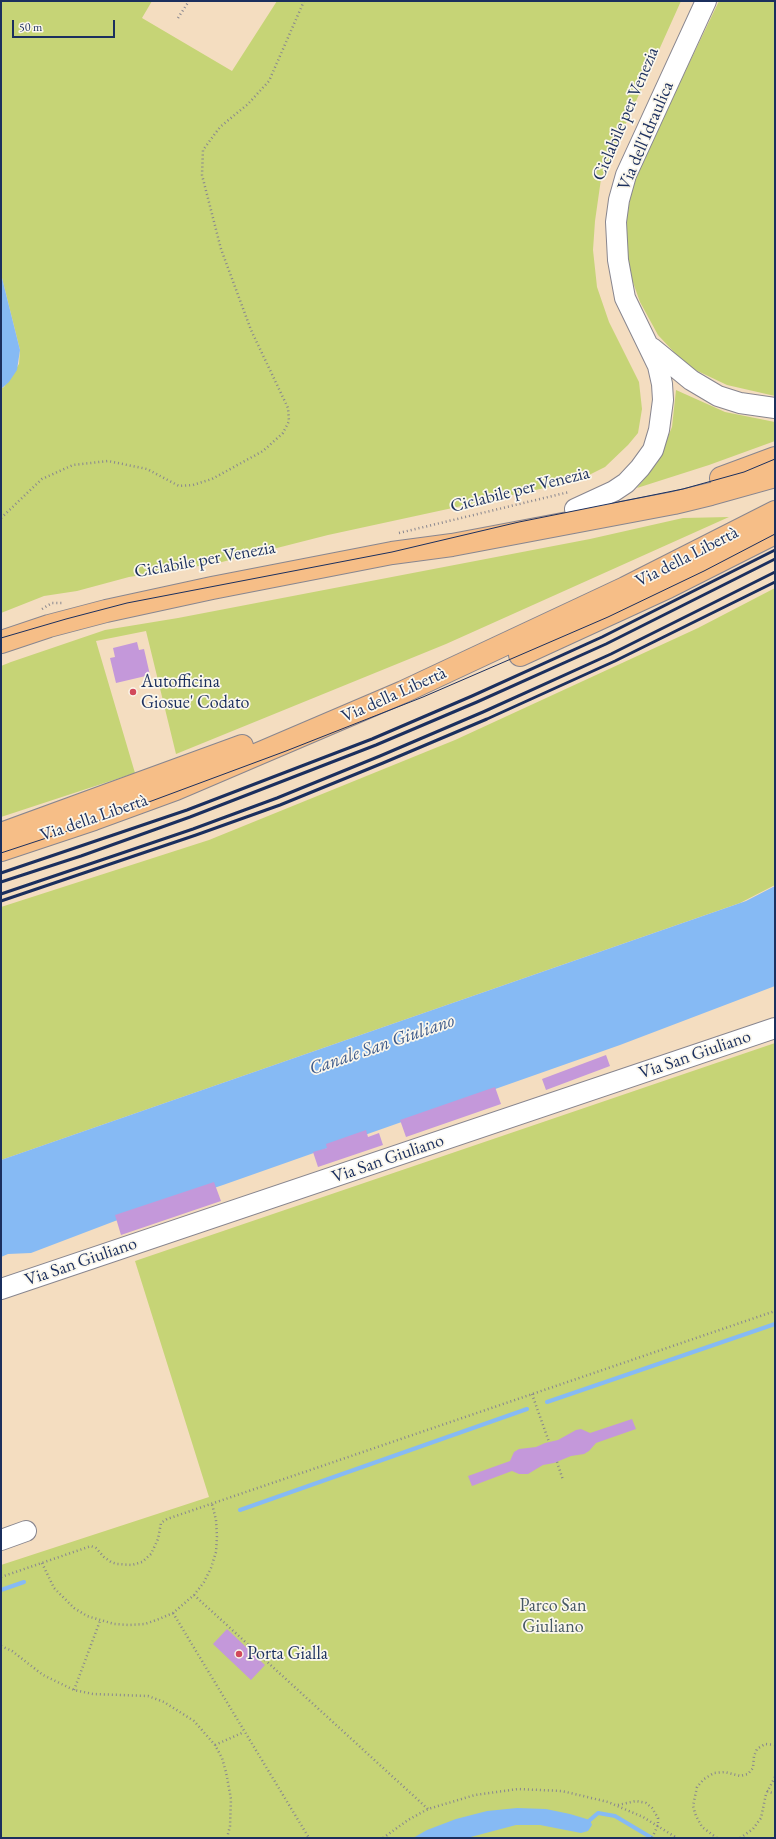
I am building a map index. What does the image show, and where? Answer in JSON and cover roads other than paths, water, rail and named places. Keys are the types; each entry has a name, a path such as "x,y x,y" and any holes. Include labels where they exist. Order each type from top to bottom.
{"highway":[{"path":"1,642 49,626 106,611 219,587 393,544 474,530 573,500 698,484 731,475 775,458"},
{"path":"393,544 452,545 666,504 711,494 775,476"},
{"name":"Via della Libertà","path":"1,850 94,819 176,789 396,695 504,646 712,545 775,512"},
{"path":"176,789 286,751 478,673 585,626 668,587 775,533"},
{"path":"1,834 302,724 390,689 712,545"}],"street":[{"name":"Via dell'Idraulica","path":"573,500 614,491 626,483 640,468 653,450 662,416 663,390 658,366 625,298 620,278 616,222 619,200 626,175 706,1"},
{"name":"Via dell'Idraulica","path":"647,344 691,380 718,396 740,404 775,408"},
{"name":"Via San Giuliano","path":"1,1289 775,1028"},
{"path":"1,1540 26,1531"}],"water":[{"path":"1,274 20,350 17,370 9,382 1,389"},
{"name":"Canale San Giuliano","path":"775,886 775,986 620,1045 223,1185 115,1221 31,1253 8,1254 1,1257 1,1160 746,901"},
{"path":"517,1808 546,1809 570,1814 590,1820 592,1825 588,1831 581,1833 540,1825 516,1825 467,1838 413,1838 427,1830 456,1819 487,1811"}],"waterway":[{"path":"547,1402 775,1324"},
{"path":"240,1510 527,1409"},
{"path":"1,1590 24,1582"},
{"path":"590,1820 598,1813 615,1816 652,1838"}],"tram line":[{"path":"1,638 127,603 392,552 519,522 683,489 744,472 775,459"},
{"path":"1,853 95,822 286,751 423,697 608,617 704,571 775,534"}],"railway":[{"path":"1,873 187,810 372,739 472,696 602,637 775,550"},
{"path":"1,882 81,856 190,817 376,745 477,702 606,644 775,559"},
{"path":"1,894 193,829 277,798 380,756 483,712 611,654 775,572"},
{"path":"1,901 280,805 383,763 487,719 615,661 775,582"}],"place":[{"name":"Autofficina Giosue' Codato","path":"133,692"},
{"name":"Porta Gialla","path":"239,1654"}],"park label":[{"name":"Parco San Giuliano","path":"553,1616"}]}
